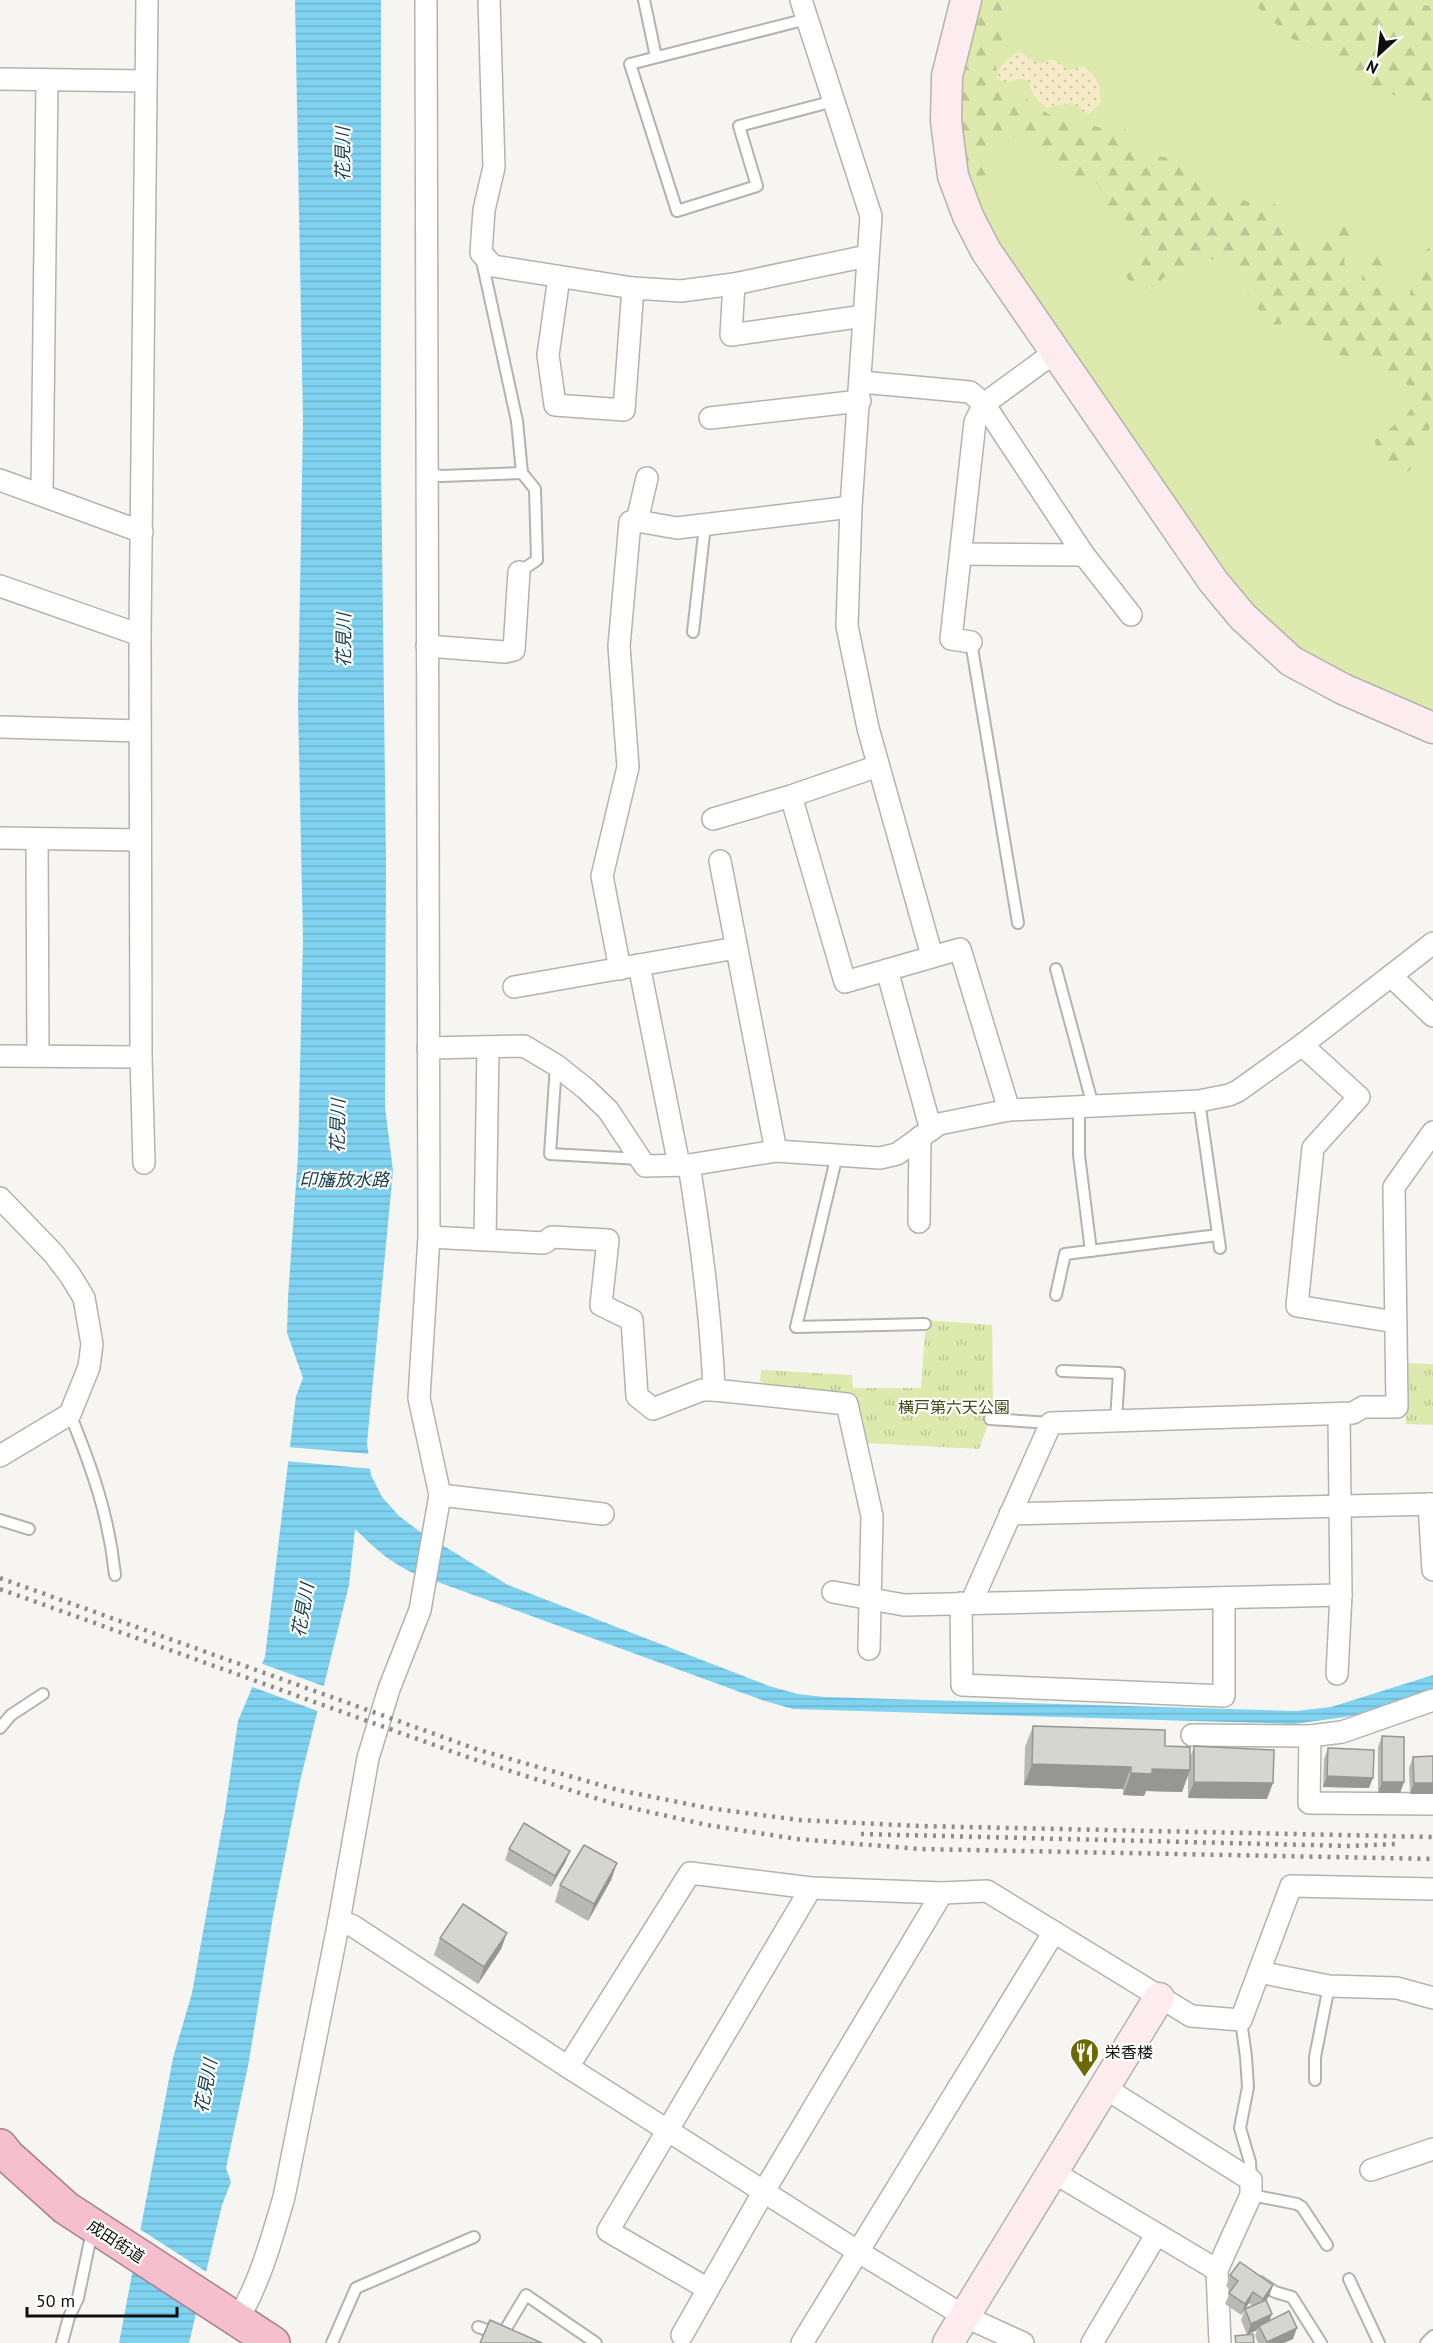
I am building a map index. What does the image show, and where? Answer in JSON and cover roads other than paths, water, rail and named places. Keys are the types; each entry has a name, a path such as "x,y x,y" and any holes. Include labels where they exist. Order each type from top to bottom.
{"highway":[{"name":"成田街道","path":"0,2146 48,2193 251,2330"}],"street":[{"path":"144,1163 141,1056 140,635 147,0"},
{"path":"251,2330 284,2197 339,1921 368,1758 389,1689 420,1610 440,1495 419,1398 429,1237 426,0"},
{"path":"489,0 494,166 484,210 481,253 493,266 633,288 681,291 734,284 867,256"},
{"path":"966,0 946,76 946,121 953,176 968,216 986,251 1213,581 1242,616 1291,661 1343,689 1433,728"},
{"path":"804,10 871,216 851,507 847,626 868,728 932,956"},
{"path":"0,79 146,81"},
{"path":"42,494 47,80"},
{"path":"559,277 548,356 555,405 624,410 633,288"},
{"path":"734,284 731,335 864,316"},
{"path":"971,642 951,639 975,422 984,404 1055,352"},
{"path":"710,418 860,391 970,392 984,404 1084,555 1131,615"},
{"path":"637,521 647,478"},
{"path":"0,480 142,532"},
{"path":"714,1390 703,1251 684,1165 602,876 628,767 619,646 630,522 637,521 677,528 851,507"},
{"path":"961,554 1084,555"},
{"path":"427,646 505,652 514,650 519,572"},
{"path":"0,586 140,635"},
{"path":"0,728 140,731"},
{"path":"712,819 791,796 878,766"},
{"path":"791,796 845,982 960,949 1009,1110"},
{"path":"0,838 140,840"},
{"path":"38,839 38,1056"},
{"path":"720,861 776,1151"},
{"path":"428,1048 524,1046 556,1065 608,1110 645,1166 684,1165 776,1151 880,1158 897,1154 939,1124 1009,1110 1199,1101 1229,1095 1302,1045 1433,943"},
{"path":"514,987 736,948"},
{"path":"887,970 926,1133 919,1222"},
{"path":"1391,976 1433,1016"},
{"path":"1302,1045 1359,1097 1313,1148 1298,1305 1395,1322"},
{"path":"485,1239 488,1047"},
{"path":"0,1056 141,1056"},
{"path":"1224,1598 1224,1696 962,1685 966,1603 1051,1423 1339,1414 1353,1413 1363,1407 1397,1407 1394,1187 1433,1132"},
{"path":"0,1198 53,1253 70,1275 84,1299 92,1344 89,1367 70,1414 0,1456"},
{"path":"429,1237 544,1243 552,1237 608,1240 601,1305 632,1320 637,1396 653,1409 702,1390 847,1404 872,1515 869,1649"},
{"path":"1337,1674 1341,1595 1339,1414"},
{"path":"440,1495 603,1514"},
{"path":"1010,1514 1431,1504 1433,1570"},
{"path":"833,1592 904,1605 1341,1595"},
{"path":"1192,1735 1310,1736 1342,1732 1433,1700"},
{"path":"1310,1736 1309,1803 1433,1804"},
{"path":"568,2067 690,1873 811,1888 942,1893 987,1891 1191,2016 1241,2020 1291,1886 1433,1889"},
{"path":"708,2289 608,2231 811,1888"},
{"path":"681,2335 942,1893"},
{"path":"339,1921 353,1926 568,2067 857,2251 964,2316 1023,2343"},
{"path":"802,2343 1054,1932"},
{"path":"1259,1972 1329,1986 1397,1988 1433,1998"},
{"path":"948,2343 1159,1998"},
{"path":"1105,2088 1251,2187 1223,2263 1220,2343"},
{"path":"1371,2170 1433,2149"},
{"path":"1053,2172 1156,2235 1223,2263"},
{"path":"1092,2343 1156,2235"}],"lane":[{"path":"644,0 656,57"},
{"path":"804,10 630,64 677,211 757,186 739,126 834,101"},
{"path":"481,253 517,421 522,473 535,489 537,560 519,572"},
{"path":"427,473 441,476 522,473"},
{"path":"693,632 705,525"},
{"path":"971,642 1018,923"},
{"path":"1056,969 1086,1106 1079,1155 1092,1251"},
{"path":"556,1065 550,1154 640,1159"},
{"path":"1199,1101 1220,1248"},
{"path":"837,1155 796,1327 925,1324"},
{"path":"1056,1295 1065,1254 1218,1235"},
{"path":"1062,1371 1119,1373 1116,1420"},
{"path":"70,1414 90,1464 111,1536 115,1575"},
{"path":"990,1419 1051,1423"},
{"path":"0,1520 29,1529"},
{"path":"0,1728 11,1715 43,1694"},
{"path":"1315,2080 1315,2056 1329,1986"},
{"path":"1241,2020 1248,2087 1240,2128 1250,2162 1251,2187 1302,2207 1327,2245"},
{"path":"62,2343 69,2317 103,2232"},
{"path":"332,2343 356,2288 474,2237"},
{"path":"1249,2275 1275,2292 1292,2297 1321,2343"},
{"path":"1349,2279 1379,2343"},
{"path":"478,2327 502,2335 526,2295 596,2343"},
{"path":"1426,2343 1433,2336"}],"water":[{"name":"印旛放水路","path":"295,0 381,0 381,460 386,863 385,1107 393,1171 367,1443 371,1475 382,1497 399,1516 419,1531 508,1585 769,1686 798,1694 824,1697 1296,1711 1331,1707 1433,1675 1433,1689 1352,1716 1294,1724 793,1709 765,1701 413,1573 388,1558 355,1529 349,1585 300,1781 273,1916 248,2066 226,2168 231,2182 222,2205 189,2343 119,2343 173,2058 192,1993 225,1811 238,1721 265,1657 296,1396 303,1378 287,1333 298,1155 303,939 298,705 303,421"}],"railway":[{"path":"0,1578 479,1750 618,1790 708,1808 799,1820 919,1826 1433,1837"},
{"path":"0,1589 476,1760 614,1804 707,1825 797,1839 919,1849 1433,1859"},
{"path":"861,1834 1350,1846 1395,1844"}],"place":[{"name":"栄香楼","path":"1084,2078"}],"water label":[{"name":"花見川","path":"343,154"},
{"name":"花見川","path":"344,640"},
{"name":"花見川","path":"338,1126"},
{"name":"花見川","path":"303,1610"},
{"name":"花見川","path":"206,2086"}],"park label":[{"name":"横戸第六天公園","path":"954,1407"}]}
